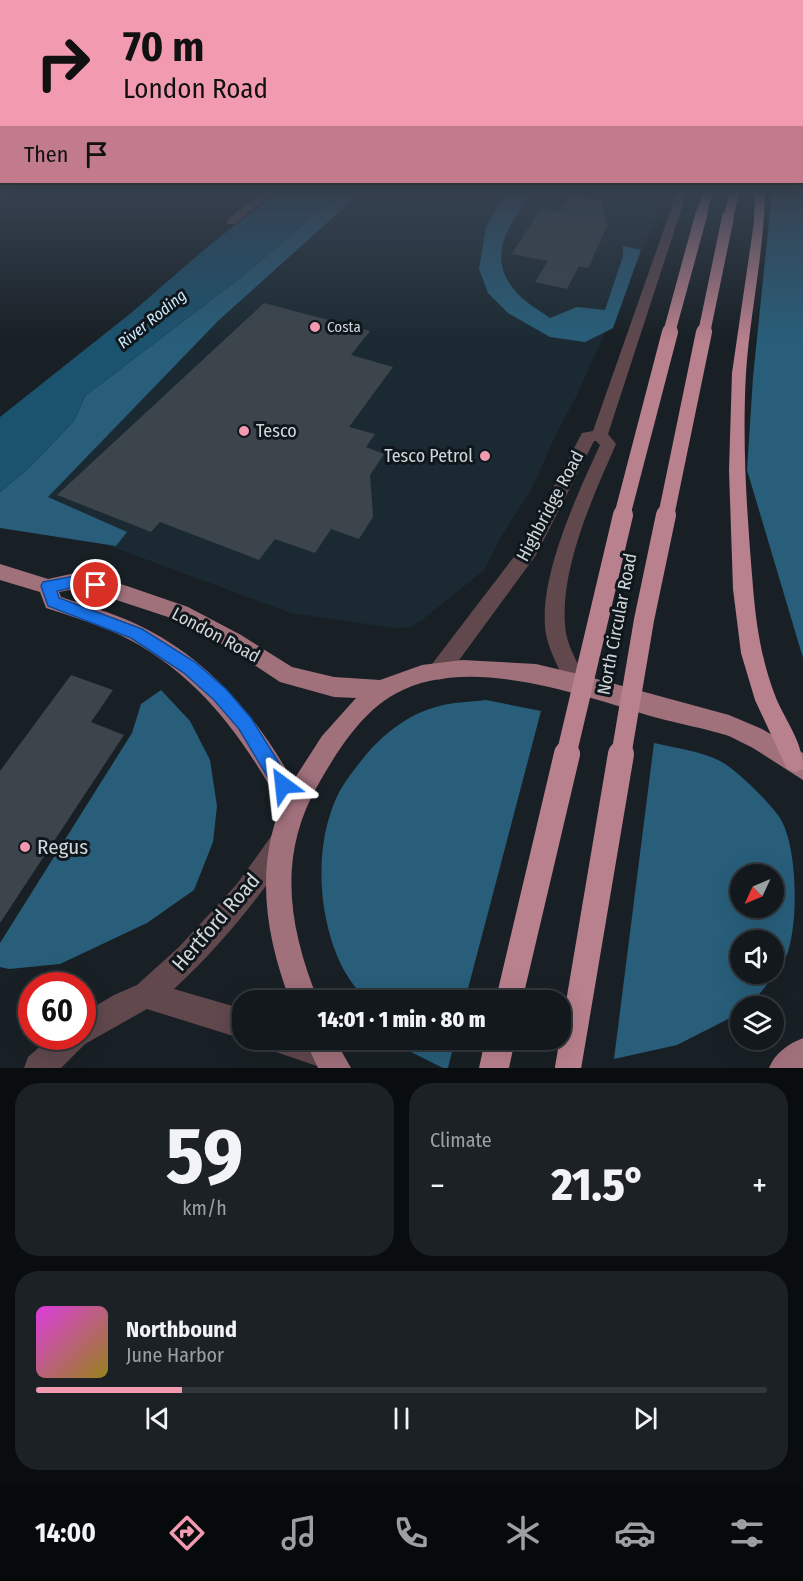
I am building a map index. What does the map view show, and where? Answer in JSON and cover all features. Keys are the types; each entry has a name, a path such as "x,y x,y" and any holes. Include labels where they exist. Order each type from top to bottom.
{"highway":[{"name":"North Circular Road","path":"511,990 640,441 694,242"},
{"name":"North Circular Road","path":"568,1068 644,620 723,242"},
{"path":"756,242 739,373 736,470 742,589 751,653 766,700 799,765"},
{"path":"494,1068 498,1050"}],"main road":[{"name":"London Road","path":"0,572 48,586 80,580 127,594 181,613 234,641 287,675 334,687 383,690"},
{"name":"London Road","path":"48,586 53,602 136,634 189,668 220,694 245,723 293,804"},
{"path":"300,990 283,928 279,890 281,844 293,804 316,765 344,725 383,690 411,676 440,671 496,668 538,673 740,730 799,765"},
{"path":"784,1068 803,1053"}],"street":[{"name":"Highbridge Road","path":"600,435 621,365 664,242"},
{"name":"Highbridge Road","path":"440,671 530,550 588,437 600,435"},
{"name":"Highbridge Road","path":"577,683 557,636 557,597 562,569 608,444 600,435"},
{"name":"Hertford Road","path":"96,1022 124,1005 147,995 213,933 246,893 281,844"},
{"path":"147,995 232,1021"},
{"path":"39,1068 59,1050"}],"shaded area":[{"path":"283,242 306,242 218,321 48,497 127,532 116,546 0,528 0,492 28,469 74,421 85,396 239,279"},
{"path":"306,242 646,242 532,488 500,538 484,570 410,627 394,628 291,613 29,516 218,321"},
{"path":"484,242 503,242 501,256 509,283 530,305 550,318 577,307 605,310 623,256 623,246 641,250 613,328 585,342 550,337 508,313 488,293 479,269"},
{"path":"767,242 803,242 803,658 747,470 753,377"},
{"path":"161,690 190,721 210,760 217,806 213,842 194,890 147,923 60,964 9,969 0,967 0,943 132,733 141,704"},
{"path":"486,700 541,711 468,990 358,990 338,958 331,940 323,900 324,839 335,801 365,756 397,726 426,710 455,703"},
{"path":"654,743 696,752 720,761 743,778 761,796 780,818 786,831 795,887 793,926 784,961 784,930 730,930 730,984 767,984 757,996 730,996 730,1018 677,1045 614,1059"},
{"path":"409,1050 452,1050 448,1068 443,1068"}],"water":[{"name":"River Roding","path":"283,242 239,279 85,396 74,421 28,469 0,492 0,417 131,313 212,243"}],"building":[{"path":"520,242 600,242 588,268 579,266 567,289 535,282 548,261 512,254"},
{"name":"Tesco","path":"264,303 370,331 351,355 393,367 349,427 375,434 366,447 384,454 370,475 373,517 359,539 331,529 315,553 275,539 259,560 160,522 151,532 57,495"},
{"name":"Regus","path":"71,675 113,690 91,722 124,735 0,923 0,771"}],"place":[{"name":"Costa","path":"315,327"},
{"name":"Tesco","path":"244,431"},
{"name":"Tesco Petrol","path":"485,456"},
{"name":"Regus","path":"25,847"}],"route":[{"path":"96,585 80,580 48,586 53,602 98,618 158,646 220,694 245,723 283,785"}]}
